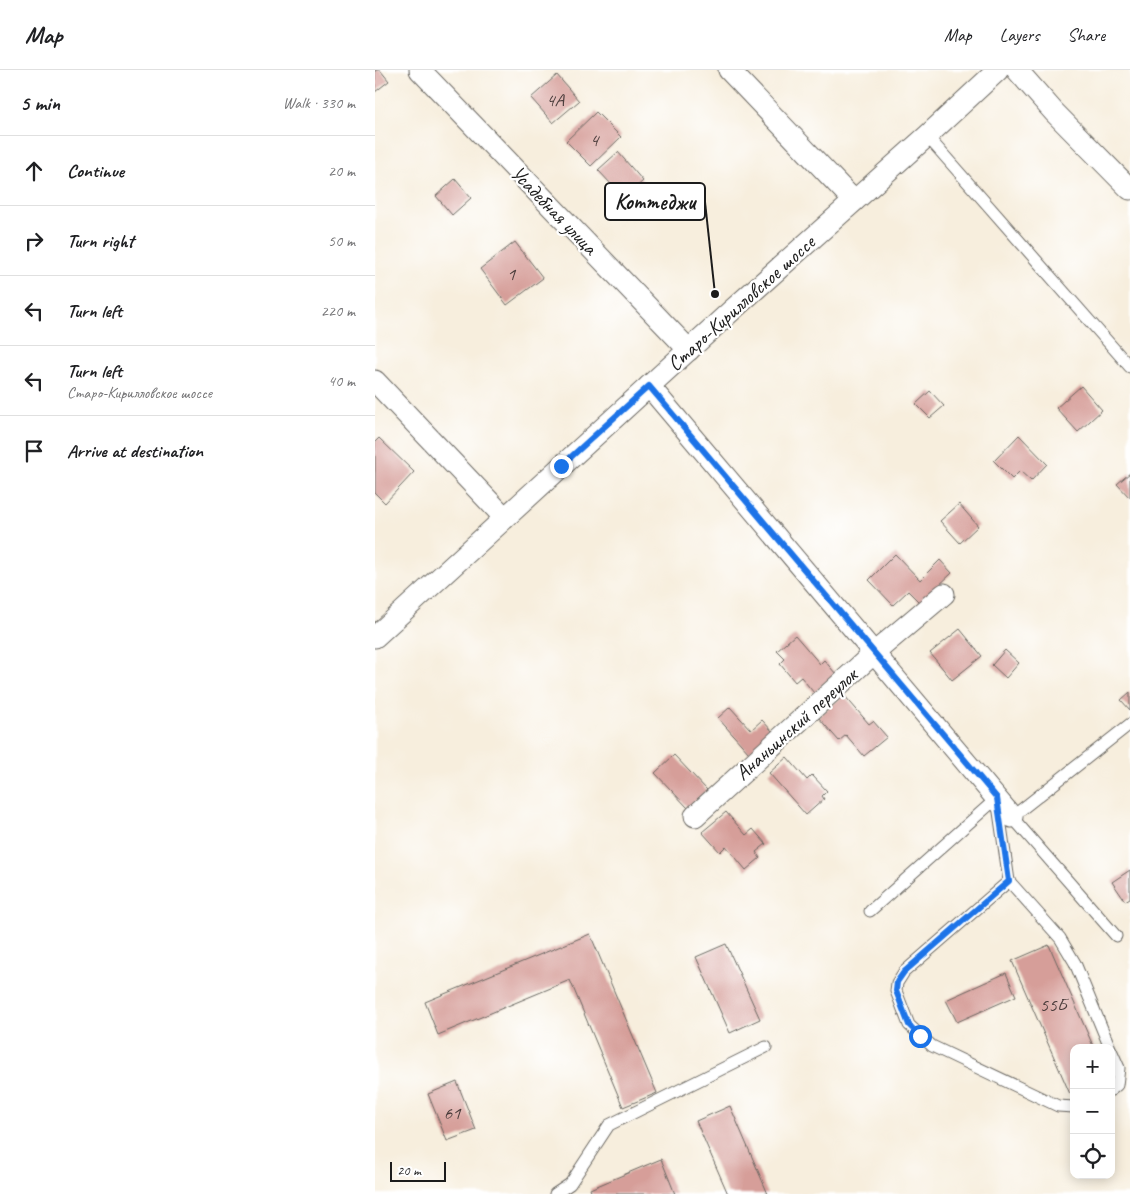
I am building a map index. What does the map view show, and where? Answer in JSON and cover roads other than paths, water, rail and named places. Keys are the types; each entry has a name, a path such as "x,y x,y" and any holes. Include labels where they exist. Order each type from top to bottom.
{"street":[{"name":"Усадебная улица","path":"420,70 689,350"},
{"path":"729,70 853,201"},
{"name":"Старо-Кирилловское шоссе","path":"375,637 998,70"},
{"path":"1017,70 1054,112 1130,189"},
{"path":"375,381 505,518"},
{"path":"649,386 1012,816"},
{"name":"Ананьинский переулок","path":"695,816 874,653 944,594"}],"lane":[{"path":"927,136 1130,367"},
{"path":"1116,936 1012,816 1130,724"},
{"path":"997,798 1009,881 1060,938 1075,963 1109,1044"},
{"path":"870,911 997,798"},
{"path":"1009,881 904,972 897,982 896,991 909,1025 931,1046 1059,1106 1070,1107"},
{"path":"555,1194 570,1184 609,1125 766,1046"},
{"path":"1115,1058 1119,1068 1117,1085 1115,1087"}],"place":[{"name":"Коттеджи","path":"715,294"}]}
